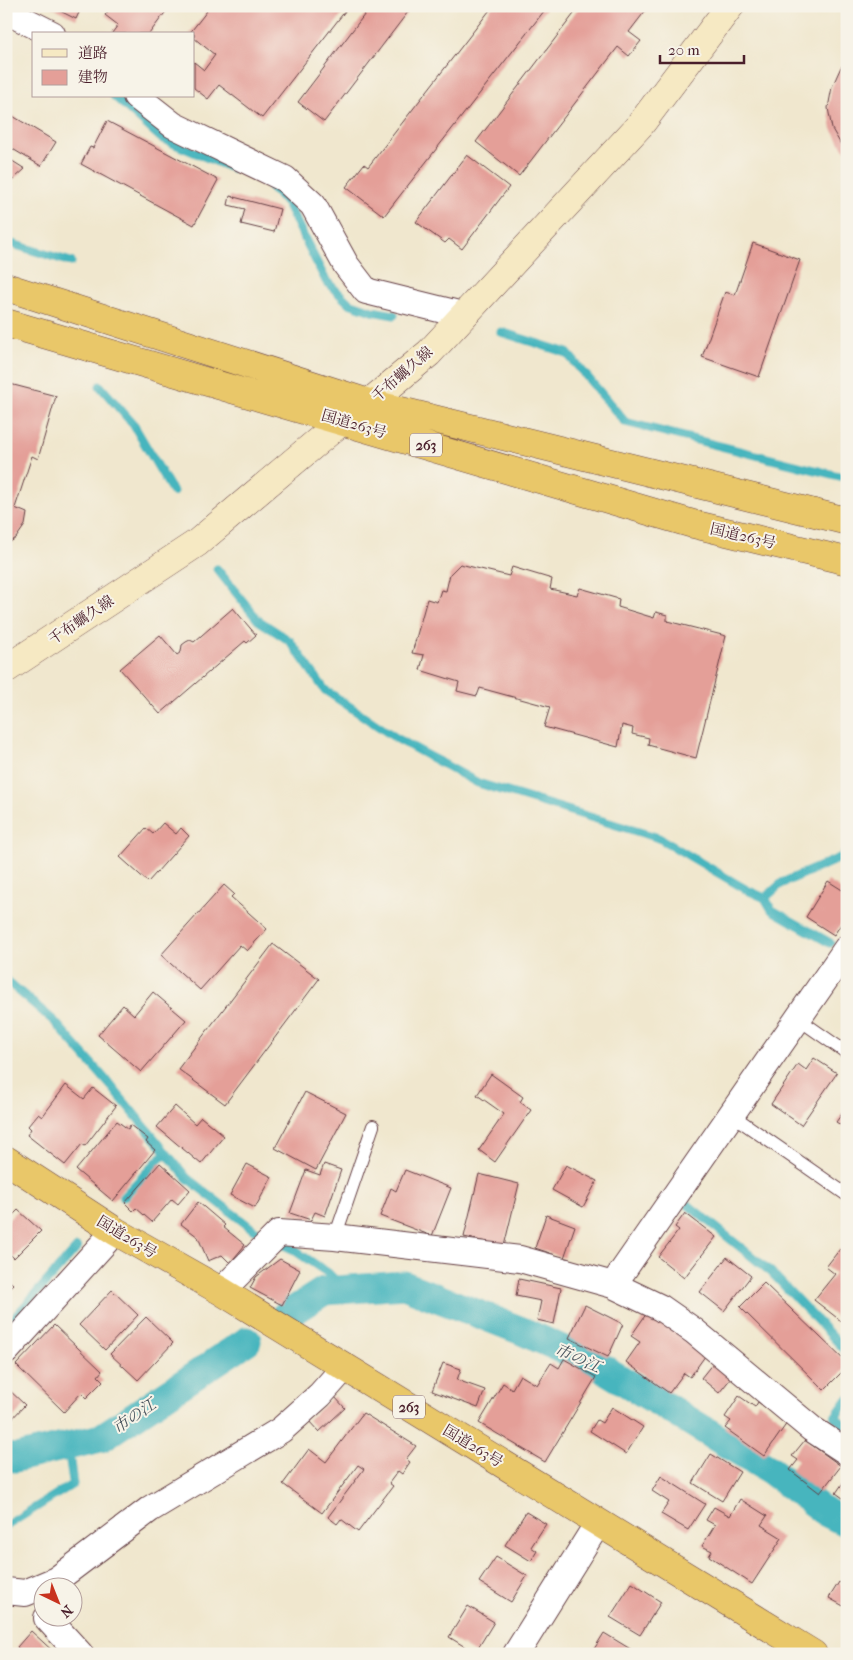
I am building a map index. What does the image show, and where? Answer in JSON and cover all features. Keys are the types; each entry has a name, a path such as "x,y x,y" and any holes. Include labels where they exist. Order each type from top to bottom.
{"highway":[{"name":"国道263号","path":"6,287 369,403 847,521"},
{"name":"国道263号","path":"6,323 693,524 847,560"},
{"name":"国道263号","path":"6,1160 115,1231 221,1291 813,1654"}],"street":[{"name":"千布蠣久線","path":"6,669 197,543 342,421 369,403 429,353 640,125 730,6"},
{"path":"6,11 48,32"},
{"path":"139,98 173,125 285,178 313,204 346,265 366,292 463,315"},
{"path":"613,1285 847,948"},
{"path":"6,1351 115,1231"},
{"path":"221,1291 272,1241 335,1237 520,1259 613,1285 661,1308 694,1331 812,1429 847,1452"},
{"path":"16,1592 56,1580 150,1509 281,1430 320,1395 344,1368"},
{"path":"516,1654 598,1523"},
{"path":"16,1592 32,1605"},
{"path":"56,1628 80,1654"}],"lane":[{"path":"797,1018 847,1053"},
{"path":"732,1115 847,1195"},
{"path":"335,1237 373,1126"}],"building":[{"path":"50,6 82,6 76,19"},
{"path":"112,6 170,6 150,32 113,32 118,25 105,15"},
{"path":"201,6 349,6 262,118 219,85 208,99 195,89 195,63 204,70 215,55 195,39 195,32 191,32 207,11"},
{"path":"371,6 409,6 411,8 324,122 298,102"},
{"path":"493,6 548,6 384,216 346,187 364,164 368,167"},
{"path":"580,6 649,6 629,32 641,41 629,56 618,47 519,176 476,142"},
{"path":"847,62 847,152 832,129 828,108 832,87 841,67"},
{"path":"6,112 56,142 41,166 6,145"},
{"path":"107,121 218,180 194,225 81,164 90,147 93,148"},
{"path":"467,155 509,187 462,249 449,239 445,243 416,222"},
{"path":"6,157 25,169 6,186"},
{"path":"230,196 280,209 274,232 241,224 245,209 228,205"},
{"path":"753,243 800,260 759,377 702,357 725,292 735,295"},
{"path":"6,383 56,396 38,459 32,456 15,508 27,513 25,525 16,538 6,545"},
{"path":"460,564 509,576 512,567 552,579 550,589 577,595 580,588 619,599 618,607 654,618 656,612 667,615 667,621 726,636 696,758 648,745 649,738 632,734 633,728 622,725 618,747 544,727 550,707 480,688 477,696 457,691 459,682 420,670 424,655 412,653 427,599 437,602 441,590 446,591 450,574"},
{"path":"233,608 256,635 247,643 245,641 160,714 120,669 160,635 177,655 181,652 182,645 190,640 194,642"},
{"path":"163,823 176,834 181,828 189,836 148,882 120,857 146,828 153,834"},
{"path":"828,881 847,893 847,915 834,935 806,917"},
{"path":"224,885 234,894 231,897 267,929 247,951 240,945 200,990 161,955"},
{"path":"273,944 319,979 225,1104 178,1069"},
{"path":"153,992 186,1020 141,1072 98,1035 123,1005 134,1015"},
{"path":"814,1058 837,1073 801,1125 771,1104 798,1064 806,1070"},
{"path":"491,1074 523,1097 520,1102 531,1110 495,1162 479,1150 504,1114 477,1095"},
{"path":"66,1085 84,1099 93,1088 116,1106 85,1146 82,1144 65,1165 27,1135 31,1129 28,1126 38,1114 42,1117"},
{"path":"305,1092 346,1113 316,1170 275,1148"},
{"path":"175,1106 195,1124 201,1117 224,1136 201,1164 157,1127"},
{"path":"847,1107 847,1129 836,1122"},
{"path":"117,1121 128,1129 130,1125 148,1139 146,1142 155,1150 113,1201 76,1170"},
{"path":"160,1163 190,1190 178,1204 172,1199 152,1222 136,1208 133,1211 125,1203"},
{"path":"247,1164 272,1177 255,1208 230,1195"},
{"path":"324,1164 341,1170 325,1216 315,1212 311,1220 290,1213 306,1170 320,1175"},
{"path":"566,1165 597,1181 583,1207 552,1190"},
{"path":"405,1170 451,1188 432,1236 380,1216 391,1188 396,1191"},
{"path":"479,1174 519,1184 504,1246 464,1237"},
{"path":"198,1202 225,1225 223,1227 245,1245 230,1263 222,1255 208,1261 198,1237 181,1224"},
{"path":"18,1210 41,1231 14,1258 6,1251 6,1222"},
{"path":"685,1213 716,1237 684,1278 658,1257 679,1230 675,1227"},
{"path":"546,1215 575,1226 564,1258 535,1248"},
{"path":"840,1249 844,1252 847,1249 847,1314 841,1321 814,1300 835,1274 826,1267"},
{"path":"727,1257 751,1276 724,1311 700,1292"},
{"path":"280,1259 300,1270 282,1305 250,1288 256,1277"},
{"path":"6,1278 13,1284 6,1291"},
{"path":"519,1279 561,1288 554,1324 537,1320 541,1301 516,1296"},
{"path":"764,1283 847,1363 847,1367 824,1390 740,1307"},
{"path":"112,1290 138,1315 105,1350 79,1325"},
{"path":"585,1305 623,1324 608,1357 569,1338"},
{"path":"649,1310 708,1352 690,1377 684,1373 669,1393 626,1362 640,1342 631,1336"},
{"path":"146,1317 173,1343 138,1380 110,1354"},
{"path":"54,1325 102,1371 98,1376 103,1381 86,1398 81,1393 64,1412 16,1365"},
{"path":"717,1358 735,1373 719,1393 701,1378"},
{"path":"564,1359 596,1377 545,1462 479,1423 503,1383 512,1389 520,1375 537,1385 551,1363 559,1368"},
{"path":"443,1363 461,1369 457,1380 485,1390 478,1408 432,1391"},
{"path":"6,1387 25,1405 6,1425"},
{"path":"334,1396 345,1408 319,1432 308,1420"},
{"path":"739,1396 755,1407 758,1402 787,1423 764,1456 725,1428 731,1421 725,1417"},
{"path":"612,1407 643,1427 626,1454 590,1431 597,1420 602,1423"},
{"path":"363,1413 416,1446 406,1459 410,1462 402,1474 398,1471 389,1483 393,1486 358,1532 341,1519 337,1524 328,1517 364,1469 358,1465 322,1513 283,1484 309,1449 326,1462"},
{"path":"805,1440 841,1466 820,1493 790,1470 798,1460 792,1456"},
{"path":"711,1454 740,1472 722,1501 693,1483"},
{"path":"661,1476 705,1504 688,1530 661,1514 669,1502 652,1491"},
{"path":"847,1477 847,1501 836,1493"},
{"path":"740,1499 767,1516 761,1525 782,1538 752,1584 709,1556 712,1551 702,1546 715,1525 706,1520 714,1507 730,1516"},
{"path":"526,1512 546,1524 531,1547 537,1551 531,1561 505,1545"},
{"path":"496,1557 527,1576 511,1602 479,1582"},
{"path":"839,1582 847,1587 847,1608 829,1598"},
{"path":"632,1583 661,1602 640,1635 610,1617"},
{"path":"468,1606 494,1622 475,1653 449,1637"},
{"path":"31,1631 56,1654 25,1654 17,1647"},
{"path":"604,1633 632,1650 630,1654 591,1654"}],"waterway":[{"path":"116,98 161,138 232,168"},
{"path":"263,180 287,203 326,281 349,303 372,311 394,315"},
{"path":"6,242 71,262"},
{"path":"501,332 567,353 625,422 847,478"},
{"path":"100,386 133,424 173,492"},
{"path":"217,569 258,620 290,641 325,690 396,738 478,783 659,838 747,890 765,898 772,910 830,943"},
{"path":"765,898 782,883 842,857 847,852"},
{"path":"6,980 54,1021 112,1087 187,1178 254,1230 294,1250 328,1273 344,1289"},
{"path":"123,1197 166,1152"},
{"path":"687,1204 771,1272 847,1352"},
{"path":"6,1327 77,1248"},
{"name":"市の江","path":"285,1316 324,1291 404,1285 522,1331 599,1366 770,1470 825,1512 847,1523"},
{"name":"市の江","path":"6,1457 16,1458 101,1438 247,1341"},
{"path":"847,1400 835,1417 847,1427"},
{"path":"6,1526 73,1484 68,1446"}]}
